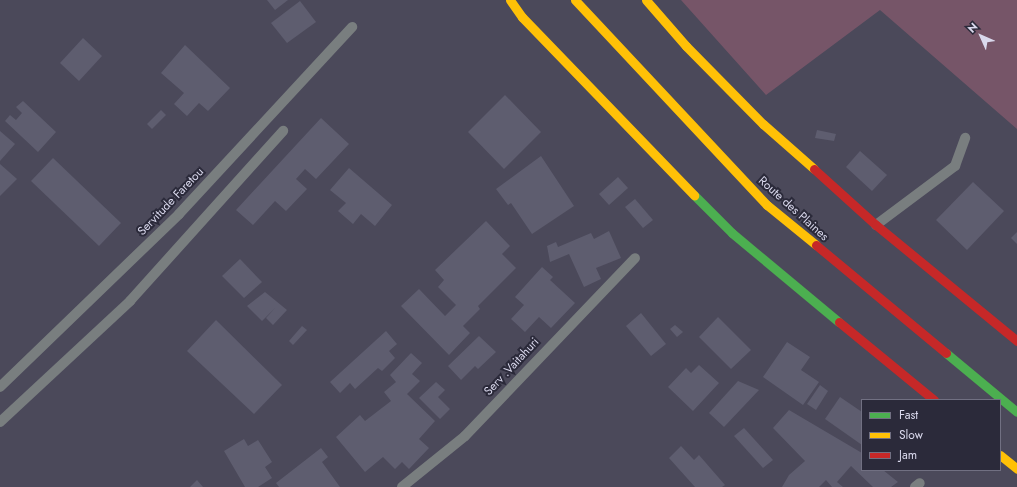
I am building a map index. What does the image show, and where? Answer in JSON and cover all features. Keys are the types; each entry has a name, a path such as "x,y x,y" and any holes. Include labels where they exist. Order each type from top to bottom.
{"main road":[{"path":"510,0 522,17 625,126 732,233 933,399"},
{"name":"Route des Plaines","path":"575,0 767,205 1017,412"},
{"path":"646,0 686,46 763,124 876,225 1017,341"},
{"path":"1001,456 1017,469"}],"street":[{"name":"Servitude Faretou","path":"0,387 178,214 352,27"},
{"path":"0,422 130,300 283,131"},
{"path":"876,225 956,166 965,138"},
{"name":"Serv .Vaitahuri","path":"402,487 465,436 635,258"}],"shaded area":[{"path":"681,0 1017,0 1017,129 880,10 766,95"}],"building":[{"path":"267,0 288,0 275,10"},
{"path":"300,1 316,22 287,43 271,23"},
{"path":"83,38 102,56 79,81 60,63"},
{"path":"185,45 230,88 208,111 199,103 187,116 174,104 184,93 161,73"},
{"path":"505,95 541,132 504,169 468,132"},
{"path":"23,101 56,132 38,152 5,121 10,115 16,120 22,113 16,107"},
{"path":"161,110 166,115 152,129 147,124"},
{"path":"321,118 349,144 316,179 305,169 296,179 307,189 286,211 275,201 253,225 236,210"},
{"path":"817,130 836,134 834,141 815,138"},
{"path":"0,131 15,144 0,161"},
{"path":"860,151 887,175 872,191 846,167"},
{"path":"541,156 574,206 532,234 511,203 508,205 496,189"},
{"path":"53,158 121,223 99,246 31,181"},
{"path":"0,164 17,179 0,196"},
{"path":"349,168 392,205 375,226 361,214 353,224 338,211 346,203 330,190"},
{"path":"618,177 628,188 609,205 599,194"},
{"path":"973,182 1004,211 967,250 936,220"},
{"path":"635,199 653,220 643,228 625,207"},
{"path":"486,221 510,246 502,254 516,268 478,306 480,309 463,326 470,333 449,355 401,306 419,289 445,316 456,305 438,287 444,280 435,270"},
{"path":"609,231 621,258 596,268 601,279 584,287 569,254 550,262 547,246 556,242 558,247 591,233 594,239"},
{"path":"1017,232 1017,244 1011,238"},
{"path":"240,259 262,282 244,298 222,276"},
{"path":"542,267 553,277 550,280 575,303 551,328 539,317 525,332 511,319 524,305 515,297"},
{"path":"265,292 287,310 273,325 266,318 275,308 262,321 247,306"},
{"path":"641,313 666,344 651,356 626,326"},
{"path":"718,317 751,350 731,369 699,337"},
{"path":"216,320 282,385 254,414 187,351"},
{"path":"675,325 683,332 677,337 670,329"},
{"path":"302,326 307,330 293,345 289,341"},
{"path":"386,331 397,344 389,351 395,358 382,371 378,368 355,389 350,383 340,393 330,382"},
{"path":"479,336 496,352 478,369 475,366 461,380 448,366"},
{"path":"787,342 810,357 801,370 819,382 803,405 763,377"},
{"path":"411,353 422,363 412,374 420,381 407,394 435,421 419,439 429,448 409,469 402,462 395,469 383,457 365,472 336,437 360,415 365,421 391,401 384,392 396,382 390,375"},
{"path":"699,365 719,383 693,411 668,387 686,368 691,373"},
{"path":"738,381 759,390 724,427 709,413"},
{"path":"436,382 445,390 438,397 450,409 440,419 419,398"},
{"path":"820,385 828,391 816,410 807,404"},
{"path":"840,397 861,411 861,444 825,419"},
{"path":"789,410 861,452 861,471 884,471 898,482 891,487 873,487 851,466 837,482 843,487 832,487 826,480 819,487 782,487 789,475 805,461 773,428"},
{"path":"744,428 773,460 763,468 734,436"},
{"path":"244,439 248,446 258,440 272,462 265,467 272,478 258,487 245,487 224,451"},
{"path":"681,446 694,460 699,455 725,485 722,487 695,487 669,458"},
{"path":"321,448 328,457 322,462 340,487 279,487 276,483"},
{"path":"197,480 203,487 190,487"}],"traffic: fast":[{"path":"694,195 732,233 839,322"},
{"path":"946,353 1017,412"}],"traffic: slow":[{"path":"510,0 522,17 694,195"},
{"path":"575,0 767,205 816,245"},
{"path":"646,0 686,46 763,124 814,169"},
{"path":"1001,456 1017,469"}],"traffic: jam":[{"path":"814,169 876,225 1017,341"},
{"path":"816,245 946,353"},
{"path":"839,322 933,399"}]}
